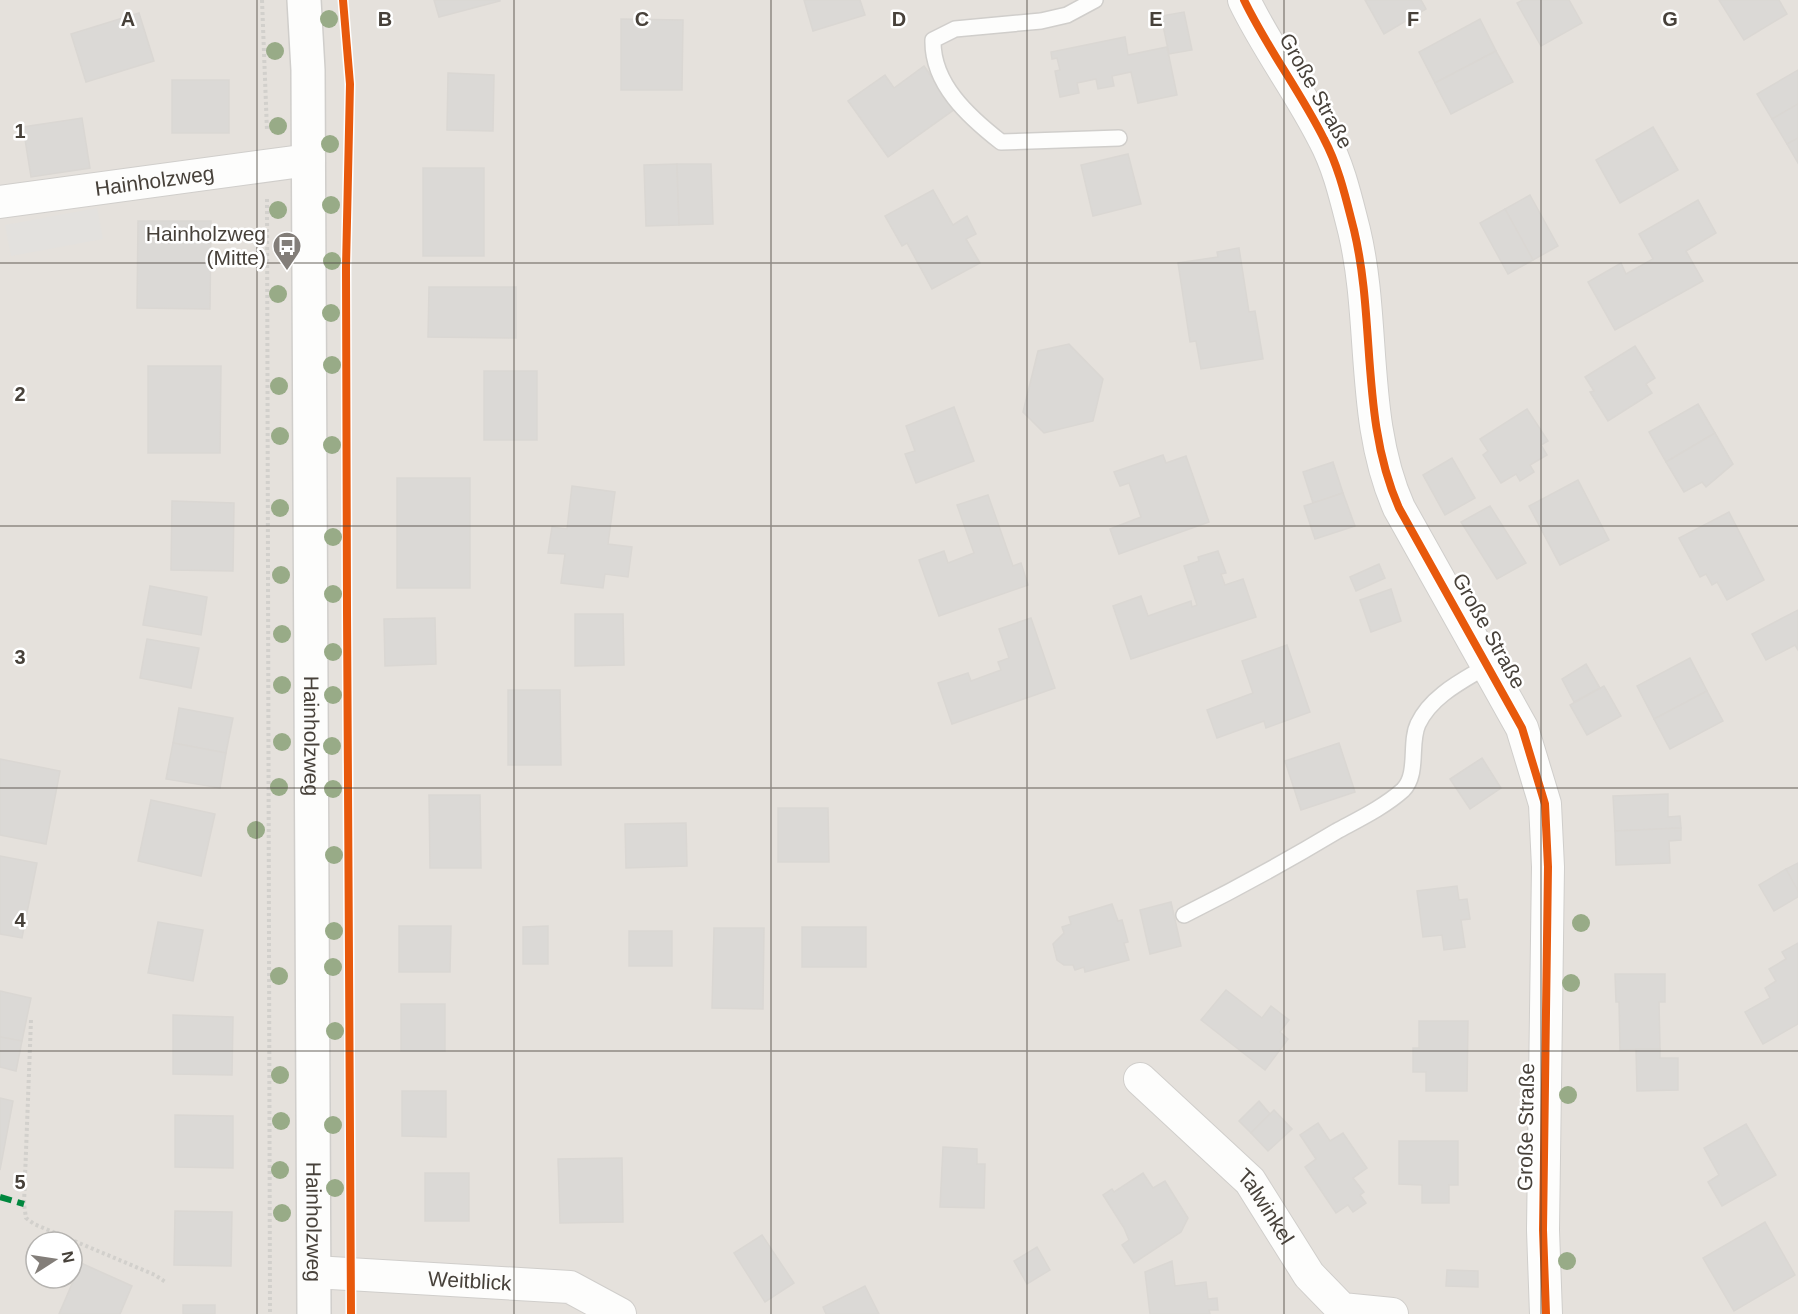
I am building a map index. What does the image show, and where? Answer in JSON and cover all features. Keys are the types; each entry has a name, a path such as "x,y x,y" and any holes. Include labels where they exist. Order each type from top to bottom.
{"street":[{"name":"Hainholzweg","path":"304,0 309,160 314,1314"},
{"name":"Große Straße","path":"1245,0 1324,139 1337,167 1355,233 1375,426 1386,477 1399,508 1522,728 1545,804 1548,867 1543,1222 1546,1314"},
{"name":"Hainholzweg","path":"0,202 309,160"},
{"name":"Talwinkel","path":"1140,1079 1250,1181 1309,1275 1342,1309 1392,1314"},
{"name":"Weitblick","path":"314,1272 570,1287 620,1314"}],"lane":[{"path":"1095,0 1067,15 1041,21 955,29 933,40 933,56 959,105 1002,142 1119,138"},
{"path":"1184,915 1259,878 1386,803 1405,788 1411,772 1417,726 1425,712 1442,694 1487,666"}],"path":[{"path":"262,0 267,92 270,1314"},
{"path":"31,1020 24,1204 26,1218 34,1224 155,1275 167,1283"}],"shaded area":[{"path":"0,0 1798,0 1798,1314 0,1314"},
{"path":"97,208 103,239 11,256 5,225"}],"building":[{"path":"434,0 500,0 500,1 439,17"},
{"path":"804,0 860,0 865,15 813,31"},
{"path":"1365,0 1421,0 1426,9 1384,34"},
{"path":"1523,0 1569,0 1582,23 1541,46 1517,3"},
{"path":"1719,0 1779,0 1787,14 1744,40"},
{"path":"1184,12 1192,50 1169,54 1161,16"},
{"path":"139,13 154,61 86,82 71,34"},
{"path":"621,19 683,20 682,90 621,90"},
{"path":"1480,19 1496,51 1435,83 1419,52"},
{"path":"1125,37 1128,55 1167,47 1177,95 1138,103 1131,72 1112,76 1114,86 1098,89 1096,79 1077,83 1079,93 1060,97 1055,71 1060,70 1057,58 1052,59 1051,52"},
{"path":"1496,51 1513,82 1451,114 1435,83"},
{"path":"924,66 955,109 888,157 848,101 885,75 894,88"},
{"path":"1798,70 1798,104 1772,119 1757,94"},
{"path":"448,73 494,75 493,131 447,130"},
{"path":"172,80 229,80 229,133 172,133"},
{"path":"1798,104 1798,138 1787,144 1772,119"},
{"path":"82,118 90,168 31,177 23,127"},
{"path":"1653,127 1678,170 1620,203 1596,160"},
{"path":"1798,138 1798,163 1787,144"},
{"path":"1128,154 1141,204 1093,216 1081,165"},
{"path":"677,164 679,225 646,226 644,165"},
{"path":"677,164 711,164 713,224 679,225"},
{"path":"423,168 484,168 484,256 423,256"},
{"path":"933,190 953,225 967,216 976,234 966,239 980,263 932,289 907,243 902,246 885,216"},
{"path":"1530,195 1558,246 1533,260 1505,209"},
{"path":"1698,200 1716,233 1686,251 1703,281 1615,330 1588,282 1621,263 1626,274 1653,259 1639,234"},
{"path":"1505,209 1533,260 1508,274 1480,223"},
{"path":"138,221 211,221 210,309 137,308"},
{"path":"1239,248 1249,312 1255,311 1263,359 1201,369 1196,341 1190,342 1178,263 1218,257 1217,252"},
{"path":"429,287 516,287 516,338 428,337"},
{"path":"1069,344 1103,379 1093,421 1044,433 1023,412 1038,351"},
{"path":"1635,346 1655,378 1646,384 1652,393 1608,421 1590,392 1594,391 1585,377"},
{"path":"148,366 221,366 220,453 148,453"},
{"path":"484,371 537,371 537,440 484,440"},
{"path":"1698,404 1715,433 1666,462 1649,432"},
{"path":"954,407 974,461 916,483 905,454 915,451 906,426"},
{"path":"1527,409 1548,441 1541,445 1547,455 1530,465 1534,472 1520,481 1516,474 1501,483 1483,455 1488,451 1480,439"},
{"path":"1715,433 1733,464 1706,487 1702,482 1684,492 1666,462"},
{"path":"1163,455 1166,463 1186,456 1209,522 1119,554 1110,529 1141,517 1129,483 1120,486 1114,472"},
{"path":"1452,458 1475,498 1445,515 1423,475"},
{"path":"1333,462 1343,493 1313,503 1303,472"},
{"path":"397,478 470,478 470,588 397,588"},
{"path":"1578,480 1609,540 1560,565 1529,506"},
{"path":"572,486 615,492 608,544 632,547 628,577 605,574 603,588 561,583 565,554 548,553 552,527 567,529"},
{"path":"1343,493 1355,526 1315,539 1304,506"},
{"path":"988,495 1013,566 1021,563 1028,585 939,616 919,560 944,551 948,563 974,553 957,505"},
{"path":"172,501 234,503 233,571 171,570"},
{"path":"1490,506 1526,563 1497,579 1461,522"},
{"path":"1729,512 1764,580 1727,600 1717,582 1712,585 1706,574 1700,577 1679,538"},
{"path":"1218,551 1226,573 1221,574 1225,585 1243,579 1256,617 1131,659 1113,606 1141,596 1148,616 1191,601 1192,607 1197,605 1184,566 1199,561 1198,557"},
{"path":"1379,564 1385,578 1356,591 1350,577"},
{"path":"150,586 207,597 201,635 143,625"},
{"path":"1391,589 1401,621 1371,632 1360,600"},
{"path":"1798,610 1798,650 1795,645 1766,660 1752,634"},
{"path":"575,614 623,614 624,665 575,666"},
{"path":"435,618 436,664 385,666 384,619"},
{"path":"1031,618 1055,688 952,724 938,683 968,673 971,681 1001,670 998,662 1009,658 999,629"},
{"path":"147,639 199,648 191,688 140,678"},
{"path":"1287,645 1310,712 1266,728 1264,721 1217,738 1207,710 1253,693 1242,661"},
{"path":"1690,658 1707,691 1654,719 1637,686"},
{"path":"1586,664 1600,688 1574,702 1562,679"},
{"path":"1604,686 1621,716 1587,735 1570,705"},
{"path":"508,690 560,690 561,765 508,765"},
{"path":"1707,691 1723,721 1670,749 1654,719"},
{"path":"179,708 233,718 226,753 173,743"},
{"path":"173,743 226,753 220,788 166,779"},
{"path":"1339,743 1355,792 1301,810 1285,761"},
{"path":"1482,758 1501,788 1470,809 1450,779"},
{"path":"0,759 60,771 46,844 0,835"},
{"path":"1668,794 1668,817 1680,816 1681,828 1615,831 1613,796"},
{"path":"429,795 480,795 481,868 430,868"},
{"path":"151,800 215,814 201,876 138,861"},
{"path":"778,808 828,808 829,862 778,862"},
{"path":"686,823 687,866 626,868 625,824"},
{"path":"1681,828 1681,840 1669,841 1670,863 1616,865 1615,831"},
{"path":"0,856 37,863 22,938 0,934"},
{"path":"1798,863 1798,891 1786,869"},
{"path":"1786,869 1798,891 1798,897 1774,911 1759,885"},
{"path":"1457,886 1459,900 1467,899 1470,919 1461,920 1465,947 1444,950 1442,935 1423,937 1417,891"},
{"path":"1171,902 1181,946 1150,954 1140,910"},
{"path":"1112,904 1118,921 1122,920 1128,942 1124,943 1129,960 1085,972 1084,967 1075,970 1073,965 1064,965 1057,960 1053,944 1064,933 1062,927 1071,924 1069,917"},
{"path":"158,922 203,930 193,981 148,973"},
{"path":"399,926 451,926 450,972 399,972"},
{"path":"548,926 548,964 523,964 523,927"},
{"path":"802,927 866,927 866,967 802,967"},
{"path":"714,928 764,928 763,1009 712,1008"},
{"path":"629,931 672,931 672,966 629,966"},
{"path":"1798,943 1798,1024 1763,1044 1745,1012 1770,998 1765,988 1776,981 1769,969 1786,959 1782,952"},
{"path":"1615,974 1665,974 1665,1002 1659,1002 1660,1049 1620,1050 1619,1002 1616,1002"},
{"path":"1226,990 1262,1018 1271,1006 1289,1020 1280,1032 1288,1039 1265,1070 1201,1020"},
{"path":"0,991 31,998 22,1041 0,1037"},
{"path":"401,1004 445,1004 445,1051 401,1051"},
{"path":"173,1015 233,1017 232,1075 173,1074"},
{"path":"1419,1021 1468,1021 1467,1091 1426,1091 1426,1072 1413,1072 1413,1048 1419,1048"},
{"path":"0,1037 22,1041 16,1071 0,1067"},
{"path":"1636,1049 1660,1049 1660,1058 1678,1058 1678,1090 1637,1091"},
{"path":"402,1091 446,1091 446,1137 402,1136"},
{"path":"0,1098 13,1101 0,1170"},
{"path":"1259,1101 1270,1114 1251,1133 1239,1121"},
{"path":"1274,1110 1292,1129 1268,1151 1251,1133"},
{"path":"175,1115 233,1116 233,1168 175,1167"},
{"path":"1318,1123 1330,1141 1343,1133 1367,1168 1353,1178 1364,1192 1360,1195 1366,1203 1353,1212 1348,1205 1336,1213 1305,1167 1316,1159 1300,1135"},
{"path":"1746,1124 1776,1175 1722,1206 1708,1182 1719,1175 1704,1148"},
{"path":"1399,1141 1458,1141 1458,1185 1449,1185 1449,1203 1422,1203 1422,1185 1399,1184"},
{"path":"943,1147 977,1149 977,1164 985,1164 984,1208 940,1207"},
{"path":"622,1158 623,1222 560,1223 558,1159"},
{"path":"425,1173 469,1173 469,1221 425,1221"},
{"path":"1143,1173 1153,1188 1165,1181 1188,1218 1181,1232 1134,1263 1122,1245 1129,1240 1124,1228 1103,1195 1112,1189 1114,1192"},
{"path":"175,1211 232,1212 231,1266 174,1265"},
{"path":"1765,1222 1795,1275 1734,1311 1703,1258"},
{"path":"762,1235 794,1283 765,1302 734,1253"},
{"path":"1037,1247 1050,1270 1027,1284 1014,1261"},
{"path":"1172,1261 1175,1286 1206,1282 1208,1299 1217,1298 1218,1310 1209,1310 1210,1314 1150,1314 1145,1272"},
{"path":"84,1264 132,1286 120,1314 59,1314 69,1290 84,1290"},
{"path":"1447,1270 1478,1271 1478,1287 1446,1286"},
{"path":"865,1286 879,1314 826,1314 823,1307"},
{"path":"183,1305 215,1305 215,1314 183,1314"}],"marked path":[{"path":"0,1197 24,1204"}],"cycle path":[{"path":"343,0 350,84 346,267 351,1314"},
{"path":"1244,0 1315,121 1342,183 1361,265 1373,406 1387,475 1399,508 1522,728 1545,804 1548,867 1543,1230 1546,1314"}],"place":[{"name":"Hainholzweg (Mitte)","path":"287,272"}]}
